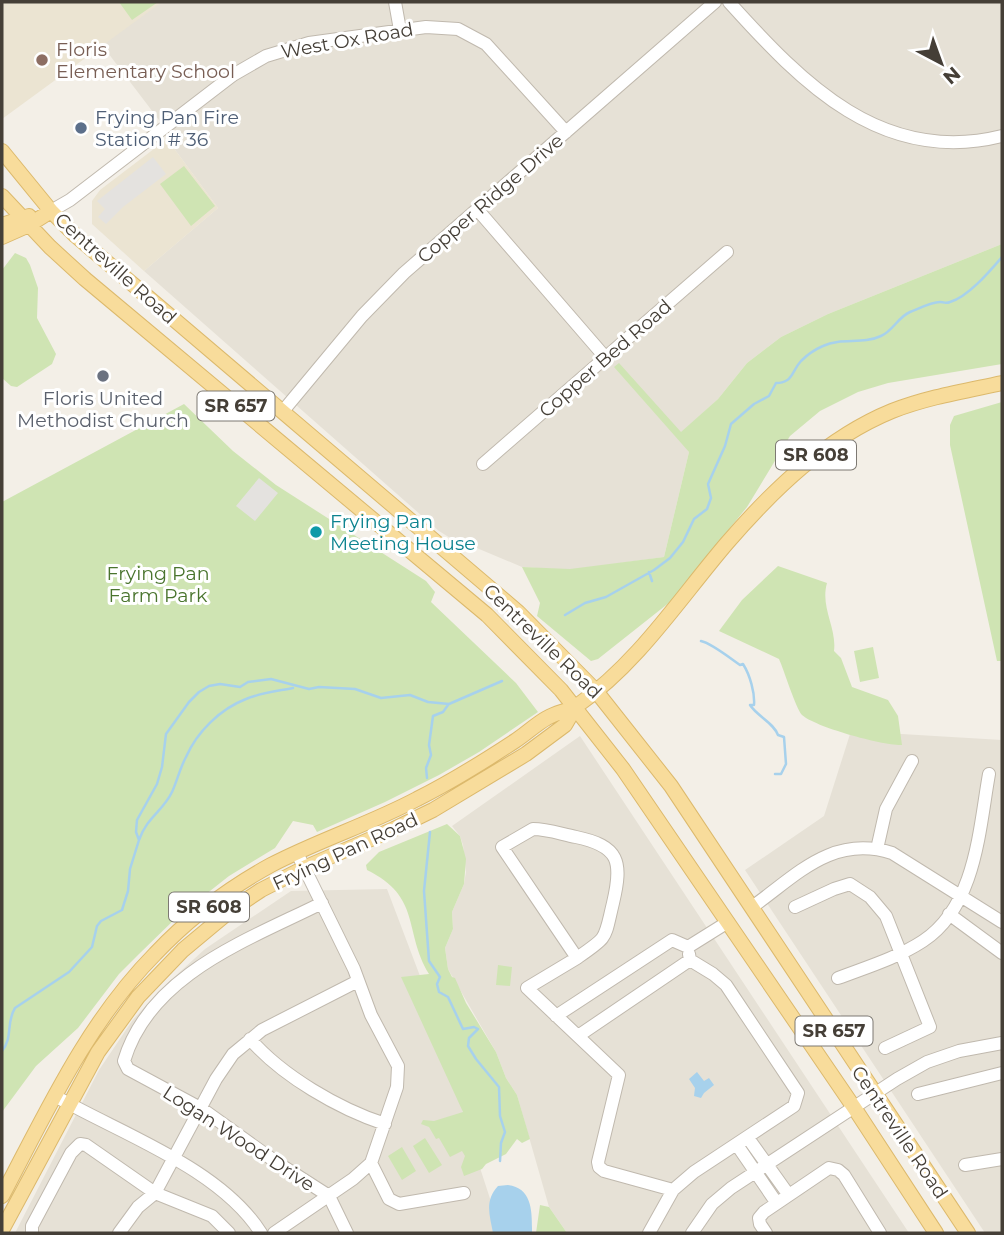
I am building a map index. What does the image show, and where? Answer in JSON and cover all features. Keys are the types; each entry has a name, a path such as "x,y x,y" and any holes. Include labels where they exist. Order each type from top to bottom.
{"main road":[{"name":"Centreville Road","path":"2,151 51,211 93,251 518,612 596,691 671,786 968,1233"},
{"name":"Centreville Road","path":"2,196 25,222 98,290 487,615 549,676 645,801 936,1233"},
{"name":"West Ox Road","path":"2,237 25,222 51,211"},
{"name":"West Ox Road","path":"2,225 25,222"},
{"name":"Frying Pan Road","path":"2,1230 69,1104 111,1033 157,976 183,950 232,909 269,886 304,867 394,829 455,797 555,733 565,725 575,708 596,691 662,625 726,544 770,497 813,458 850,432 914,404 1002,383"},
{"name":"Frying Pan Road","path":"2,1196 81,1048 104,1014 156,953 200,913 270,866 426,795 476,767 548,717 575,708"}],"street":[{"path":"396,2 400,30"},
{"name":"Copper Ridge Drive","path":"283,411 380,296 715,2"},
{"path":"729,2 794,71 832,101 869,122 901,136 929,142 970,142 1002,136"},
{"name":"West Ox Road","path":"51,211 70,200 248,65 277,51 298,45 400,30 442,26 458,29 477,37 499,56 566,132"},
{"path":"477,209 605,357"},
{"name":"Copper Bed Road","path":"483,464 727,252"},
{"path":"877,849 886,809 912,761"},
{"path":"838,978 901,953 925,940 949,914 970,876 989,774"},
{"path":"577,958 502,847 524,832 542,829 598,842 611,852 616,860 619,879 608,930 602,941 577,958 527,988 619,1075 599,1167 604,1171 673,1190"},
{"path":"752,907 822,857 848,850 877,849 892,853 1002,922"},
{"path":"274,1233 329,1196 371,1163 397,1087 398,1066 371,1015 358,981 297,853"},
{"path":"795,907 850,884 870,897 886,916 930,1027 885,1048"},
{"name":"Logan Wood Drive","path":"321,903 201,965 158,1002 143,1022 124,1061 128,1069 202,1109 329,1196 347,1233"},
{"path":"949,914 1002,953"},
{"path":"578,1036 728,922"},
{"path":"556,1016 672,940 726,985 798,1093 794,1106 695,1172 673,1190 649,1233"},
{"path":"119,1233 138,1207 155,1193 216,1079 233,1054 262,1030 358,981"},
{"path":"250,1039 267,1057 311,1088 359,1116 385,1124"},
{"path":"692,1233 712,1204 760,1168 927,1062 959,1051 1002,1043"},
{"path":"918,1094 1002,1073"},
{"path":"55,1096 202,1175 227,1194 261,1233"},
{"path":"743,1141 760,1168 776,1202"},
{"path":"32,1233 32,1226 64,1165 74,1148 80,1144 86,1145 155,1193 212,1216 229,1233"},
{"path":"965,1165 1002,1158"},
{"path":"371,1163 389,1199 394,1203 464,1193"},
{"path":"760,1168 788,1194"},
{"path":"766,1233 759,1218 776,1202 829,1168 844,1175 880,1233"}],"shaded area":[{"name":"Floris Elementary School","path":"2,2 162,2 2,119"},
{"path":"158,2 1002,2 1002,244 828,314 781,337 747,363 718,399 681,433 689,452 664,557 570,570 522,567 472,546 463,546 439,531 144,271 218,208 167,139 159,120 102,45"},
{"path":"167,139 218,208 144,271 92,224 92,201 100,190"},
{"path":"153,157 166,174 123,207 106,224 98,217 105,209 97,201"},
{"path":"259,478 278,493 255,521 236,506"},
{"path":"851,731 1002,740 1002,1233 985,1233 745,870 824,816"},
{"path":"580,736 909,1233 567,1233 549,1207 517,1095 506,1078 496,1052 448,969 445,948 453,929 452,912 466,872 463,845 452,826"},
{"path":"387,889 442,1034 468,1131 496,1217 495,1233 15,1233 99,1070 132,1021 160,990 205,949 291,891"}],"green space":[{"path":"119,2 158,2 132,20"},
{"path":"184,166 215,206 191,226 160,184"},
{"path":"1002,244 1002,364 888,383 858,392 820,411 790,436 747,507 670,602 598,659 591,661 537,616 540,603 522,567 570,569 664,557 689,452 614,367 619,363 681,432 718,399 747,363 781,337 828,314"},
{"path":"15,253 26,258 30,265 38,288 37,318 56,354 52,364 17,387 11,386 2,378 2,270"},
{"path":"1002,402 1002,661 997,661 950,445 950,425 954,416"},
{"name":"Frying Pan Farm Park","path":"184,404 233,451 276,485 426,581 435,592 431,602 516,683 538,712 479,752 385,802 317,832 313,825 293,821 275,848 229,876 177,917 119,974 78,1028 36,1066 2,1112 2,502"},
{"path":"778,566 827,583 825,592 834,651 841,658 852,687 888,700 898,716 902,745 850,735 809,720 799,711 779,659 719,631 742,600"},
{"path":"873,647 879,678 860,682 854,651"},
{"path":"447,824 460,836 466,859 464,884 452,912 453,929 445,948 448,969 496,1052 506,1078 517,1095 530,1139 522,1143 517,1139 506,1154 486,1164 482,1169 464,1176 461,1167 465,1156 462,1151 450,1157 439,1138 436,1139 429,1127 421,1124 423,1120 434,1121 463,1112 401,977 429,974 421,958 404,903 384,880 367,870 366,865 379,852"},
{"path":"498,965 512,967 510,986 496,985"},
{"path":"425,1138 442,1165 429,1173 413,1146"},
{"path":"402,1147 416,1171 402,1180 388,1156"},
{"path":"540,1205 549,1207 567,1233 536,1233"}],"water":[{"path":"697,1072 704,1081 709,1078 714,1085 701,1098 694,1096 695,1088 689,1079"},
{"path":"498,1186 516,1187 527,1196 532,1233 493,1233 489,1203"}],"waterway":[{"path":"565,615 585,603 606,597 670,558 683,542 694,519 707,509 711,498 708,484 725,446 731,424 754,404 769,396 776,383 789,379 806,357 830,343 874,339 889,331 910,312 933,303 947,303 957,299 978,283 1002,257"},
{"path":"649,572 652,581"},
{"path":"701,641 740,665 743,664 753,690 754,705 750,705 778,735 784,737 786,764 781,774 775,774"},
{"path":"2,1051 15,1008 69,972 92,947 97,926 101,921 122,910 139,840 136,832 137,820 157,784 166,734 199,692 220,684 240,687 248,682 271,679 309,689 355,689 381,698 410,695 428,702 449,704 502,681"},
{"path":"139,840 146,825 168,799 191,748 210,722 236,703 293,688"},
{"path":"427,778 433,716 443,712 448,705"},
{"path":"430,832 424,891 429,961 440,977 437,984 439,992 448,997 463,1029 478,1029 469,1038 468,1046 499,1087 500,1116 505,1132 500,1161"}],"place":[{"name":"Floris Elementary School","path":"42,60"},
{"name":"Frying Pan Fire Station # 36","path":"81,128"},
{"name":"Floris United Methodist Church","path":"103,376"},
{"name":"Frying Pan Meeting House","path":"316,532"}]}
